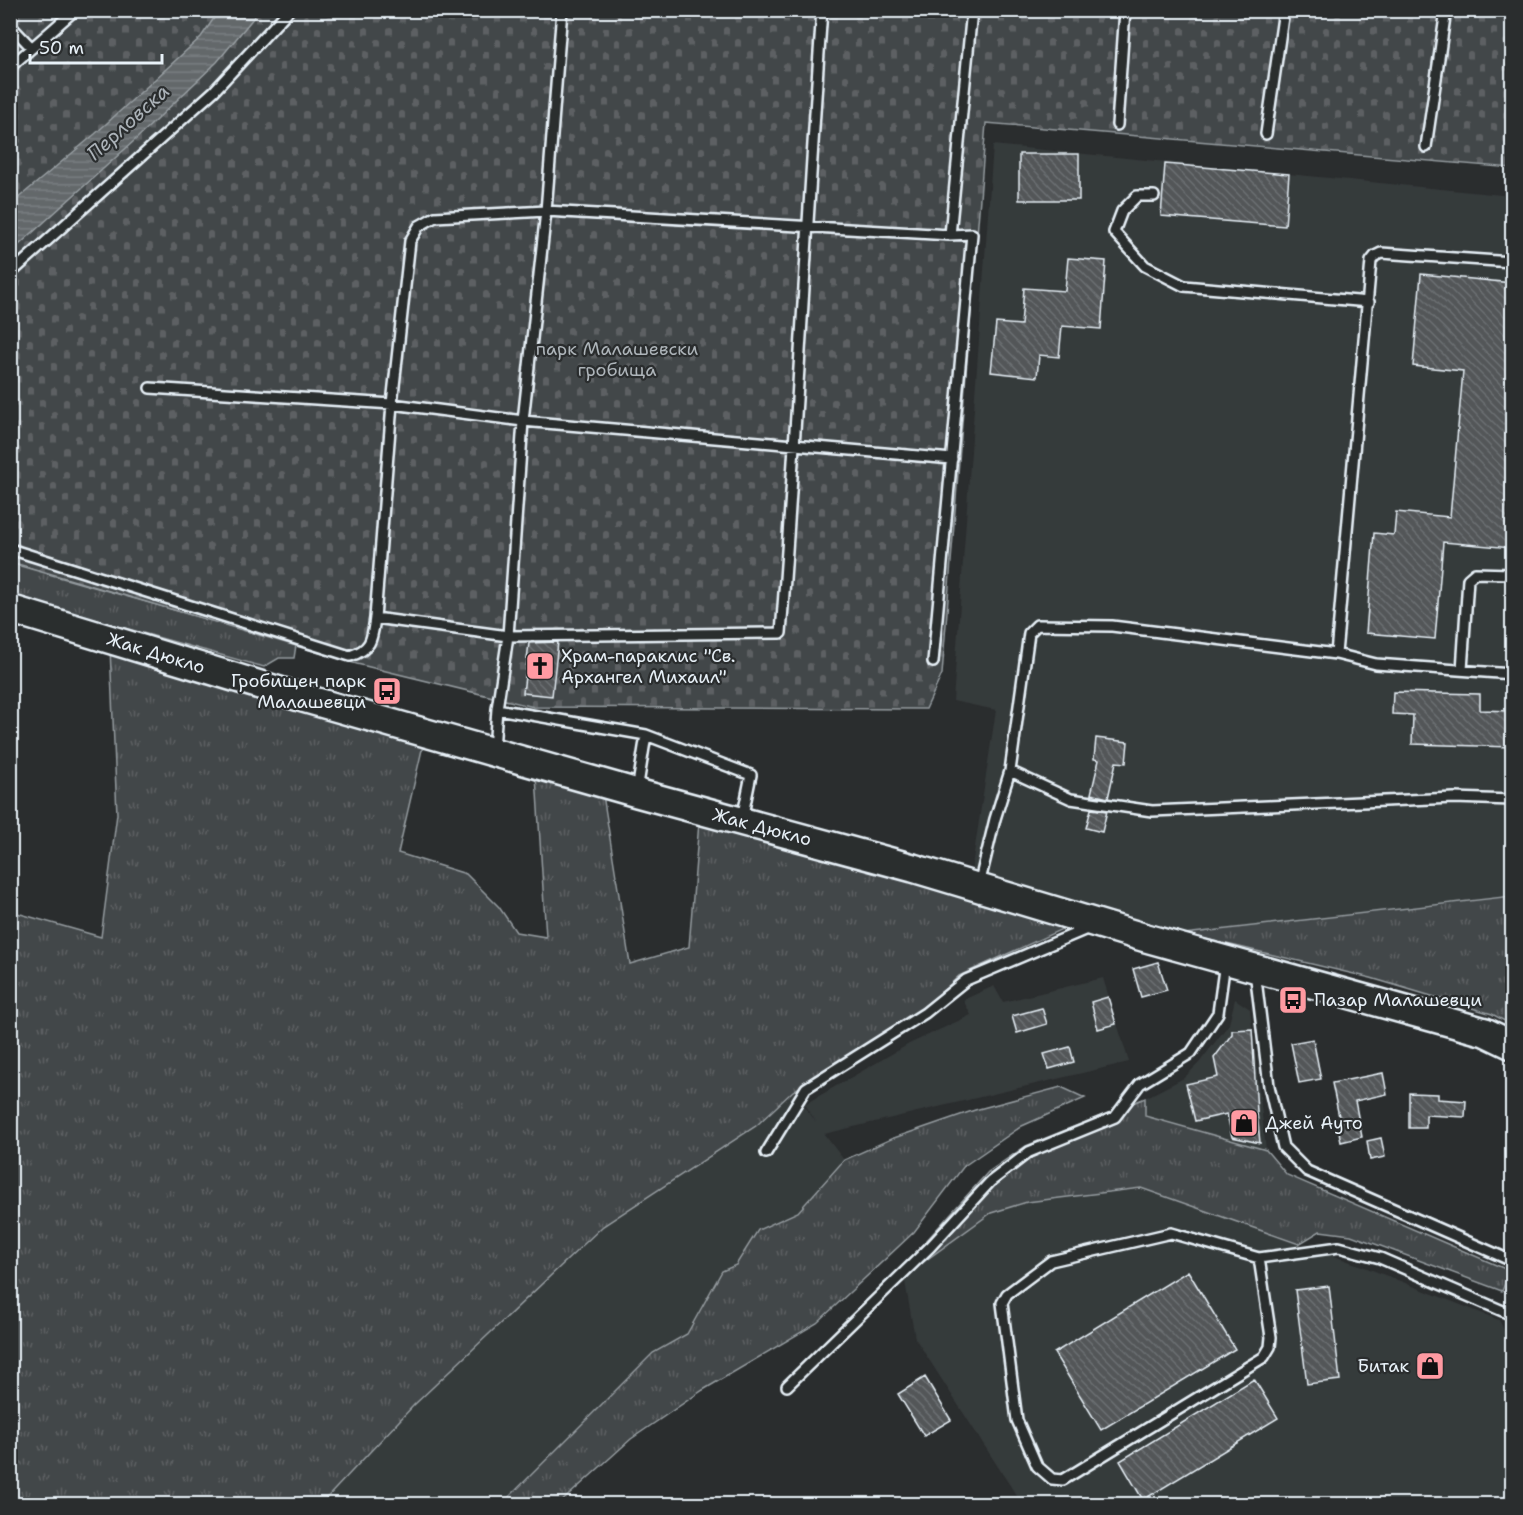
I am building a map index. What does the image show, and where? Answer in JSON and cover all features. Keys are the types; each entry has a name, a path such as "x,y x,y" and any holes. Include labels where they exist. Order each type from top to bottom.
{"street":[{"name":"Жак Дюкло","path":"10,609 296,696 741,822 914,868 1099,924 1485,1032 1512,1046"}],"lane":[{"path":"10,67 75,10"},
{"path":"10,274 214,91 289,10"},
{"path":"494,752 497,709 508,636 523,421 546,211 562,10"},
{"path":"375,618 508,636 781,633 822,10"},
{"path":"950,235 972,10"},
{"path":"1117,125 1125,10"},
{"path":"1266,134 1284,10"},
{"path":"1426,147 1446,10"},
{"path":"10,25 32,48"},
{"path":"1154,196 1137,196 1122,211 1114,232 1145,266 1184,286 1369,302"},
{"path":"10,549 350,656 362,652 372,640 392,404 410,241 419,226 435,217 546,211 950,235 972,234 933,662"},
{"path":"1336,654 1371,261 1381,253 1512,262"},
{"path":"150,388 392,404 523,421 952,459"},
{"path":"1462,670 1468,579 1475,573 1512,574"},
{"path":"978,888 995,819 1010,771 1029,633 1037,625 1112,626 1336,654 1376,664 1512,674"},
{"path":"497,709 646,735 751,775 741,822"},
{"path":"637,793 646,735"},
{"path":"1010,771 1071,799 1152,811 1454,798 1512,800"},
{"path":"766,1153 806,1088 925,1013 966,980 1099,924"},
{"path":"787,1386 930,1247 990,1182 1029,1152 1115,1117 1140,1084 1191,1053 1218,1013 1225,960"},
{"path":"1255,968 1269,1086 1283,1147 1307,1171 1512,1261"},
{"path":"1259,1258 1271,1337 1270,1347 1264,1357 1063,1480 1052,1479 1037,1466 1017,1420 1002,1303 1007,1294 1051,1261 1171,1233 1259,1258 1338,1247 1380,1258 1512,1315"}],"shaded area":[{"path":"993,145 1512,196 1512,896 1146,938 969,886 996,710 953,701"},
{"path":"1103,978 1129,1062 824,1134 844,1160 798,1212 758,1231 736,1266 722,1271 687,1334 653,1353 502,1504 321,1504 414,1405 603,1226 756,1126 793,1091 816,1122 805,1104 909,1044 971,1015 963,1000 994,986 1003,1002"},
{"path":"1235,999 1250,1009 1266,1150 1144,1116 1145,1098 1184,1078 1199,1063 1229,1024"},
{"path":"1142,1188 1362,1266 1499,1320 1512,1345 1512,1504 1022,1504 915,1338 904,1276 991,1213 1027,1202"}],"green space":[{"name":"парк Малашевски гробища","path":"10,11 1512,11 1512,168 986,123 942,674 926,709 534,707 357,664 11,562"},
{"path":"10,563 296,645 294,658 279,658 264,667 11,596"},
{"path":"110,648 424,741 398,853 466,874 499,907 516,932 546,937 536,776 603,795 630,964 689,947 699,822 1071,925 959,976 921,1012 793,1091 756,1126 603,1226 414,1405 321,1504 11,1504 10,911 101,937 117,814"},
{"path":"1512,896 1512,1025 1492,1014 1371,978 1184,934"},
{"path":"1061,1087 1085,1098 1022,1126 964,1166 914,1232 817,1323 703,1390 631,1439 559,1504 502,1504 653,1353 687,1334 722,1271 736,1265 758,1230 798,1212 844,1160 891,1139 975,1110"},
{"path":"1145,1098 1145,1116 1266,1150 1287,1175 1510,1271 1502,1291 1351,1235 1320,1231 1299,1244 1141,1188 1027,1202 991,1213 904,1276 901,1269 988,1172 1026,1146"}],"water":[{"name":"Перловска","path":"219,11 259,11 217,62 11,252 11,204 95,134 201,37"}],"building":[{"path":"1019,154 1079,154 1079,200 1019,200"},
{"path":"1165,164 1289,174 1285,226 1161,216"},
{"path":"1068,258 1106,261 1101,329 1062,326 1059,357 1039,355 1037,377 991,372 996,323 1021,325 1024,288 1065,291"},
{"path":"1421,274 1512,283 1512,548 1443,542 1435,639 1366,633 1374,533 1394,535 1396,512 1450,517 1463,371 1413,366"},
{"name":"Храм-параклис \"Св. Архангел Михаил\"","path":"558,642 552,696 523,693 529,643"},
{"path":"1393,692 1480,694 1480,710 1512,711 1512,747 1412,744 1413,715 1392,714"},
{"path":"1096,738 1128,742 1126,763 1116,762 1108,798 1091,794 1099,760 1094,759"},
{"path":"1091,809 1107,811 1102,832 1086,828"},
{"path":"1158,962 1167,990 1141,997 1133,969"},
{"path":"1108,997 1116,1024 1098,1029 1091,1002"},
{"path":"1042,1008 1047,1024 1017,1033 1012,1016"},
{"path":"1252,1029 1260,1143 1232,1137 1227,1114 1195,1121 1186,1084 1218,1077 1214,1058 1232,1034 1232,1030"},
{"path":"1313,1039 1321,1079 1299,1083 1291,1043"},
{"path":"1070,1047 1074,1062 1049,1069 1044,1054"},
{"path":"1383,1073 1387,1094 1355,1101 1362,1137 1341,1142 1338,1127 1341,1126 1332,1083"},
{"path":"1409,1093 1438,1094 1438,1099 1466,1101 1465,1117 1426,1115 1426,1128 1409,1128"},
{"path":"1381,1138 1385,1157 1370,1160 1367,1141"},
{"path":"1188,1271 1235,1349 1101,1430 1054,1353"},
{"path":"1329,1286 1340,1380 1307,1384 1295,1290"},
{"path":"925,1377 951,1420 924,1436 898,1394"},
{"path":"1254,1379 1278,1418 1143,1500 1120,1461"}],"place":[{"name":"Храм-параклис \"Св. Архангел Михаил\"","path":"540,666"},
{"name":"Гробищен парк Малашевци","path":"387,691"},
{"name":"Пазар Малашевци","path":"1293,1000"},
{"name":"Джей Ауто","path":"1244,1123"},
{"name":"Битак","path":"1430,1366"}]}
